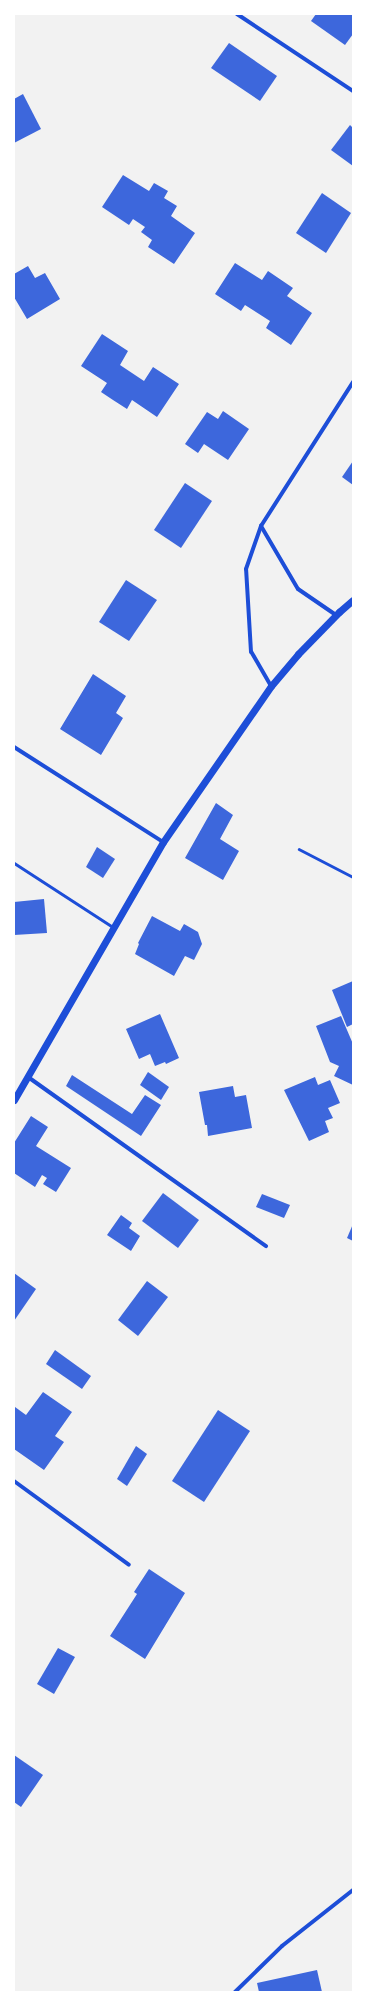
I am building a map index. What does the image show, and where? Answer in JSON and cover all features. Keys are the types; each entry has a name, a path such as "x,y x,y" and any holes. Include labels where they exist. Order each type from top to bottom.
{"street":[{"path":"237,14 353,91"},
{"path":"271,686 251,652 246,569 261,526 353,382"},
{"path":"261,526 298,589 336,615"},
{"path":"14,1100 163,842 271,686 336,615 353,600"},
{"path":"14,747 163,842"},
{"path":"28,1077 266,1246"},
{"path":"14,1481 129,1565"},
{"path":"235,1992 282,1946 353,1890"}],"lane":[{"path":"14,863 114,928"}],"path":[{"path":"299,849 353,877"}],"building":[{"path":"316,14 353,14 353,34 345,45 311,21"},
{"path":"229,43 277,76 260,101 211,68"},
{"path":"23,94 41,129 14,143 14,99"},
{"path":"350,125 353,128 353,166 331,150"},
{"path":"123,175 149,191 154,183 168,191 164,198 177,206 171,216 195,233 174,264 148,247 152,240 141,232 145,227 133,219 129,225 102,207"},
{"path":"322,193 351,213 326,253 296,233"},
{"path":"235,263 262,280 268,271 293,288 287,296 312,313 291,345 266,328 270,321 245,305 241,311 215,294"},
{"path":"28,266 35,278 45,273 60,299 27,319 14,297 14,274"},
{"path":"102,334 128,351 120,365 144,381 153,367 179,384 157,417 132,400 127,409 101,392 107,383 81,366"},
{"path":"223,411 249,429 228,460 204,444 198,453 185,444 207,412 218,419"},
{"path":"353,461 353,485 342,477"},
{"path":"185,483 212,501 181,548 154,530"},
{"path":"126,580 157,600 129,641 99,622"},
{"path":"93,674 126,696 116,713 123,718 101,755 60,729"},
{"path":"216,803 233,815 220,839 239,851 223,880 185,858"},
{"path":"97,847 115,859 103,878 86,867"},
{"path":"44,899 47,933 14,935 14,902"},
{"path":"152,916 180,931 184,924 198,932 202,944 194,960 185,956 174,976 135,954 139,944 138,943"},
{"path":"353,981 353,1024 347,1027 332,990"},
{"path":"160,1014 179,1058 166,1064 165,1062 155,1066 150,1054 139,1059 126,1029"},
{"path":"341,1016 353,1044 353,1085 334,1076 339,1066 330,1062 316,1026"},
{"path":"148,1072 169,1087 161,1100 140,1085"},
{"path":"72,1075 132,1114 145,1095 161,1105 141,1136 66,1086"},
{"path":"315,1077 318,1085 330,1080 340,1103 328,1108 333,1118 325,1121 329,1132 309,1141 284,1090"},
{"path":"233,1086 235,1097 246,1095 252,1128 208,1136 207,1125 205,1125 199,1092"},
{"path":"31,1116 48,1127 36,1146 71,1168 56,1192 43,1184 47,1178 42,1175 35,1187 14,1173 14,1143"},
{"path":"163,1193 199,1220 178,1248 142,1221"},
{"path":"262,1194 290,1205 284,1218 256,1207"},
{"path":"121,1215 132,1223 129,1228 140,1236 131,1251 107,1235"},
{"path":"353,1224 353,1241 347,1238"},
{"path":"14,1273 36,1289 14,1321"},
{"path":"147,1281 168,1297 138,1336 118,1320"},
{"path":"55,1350 91,1376 82,1389 46,1364"},
{"path":"43,1392 72,1412 55,1436 64,1442 44,1470 14,1449 14,1408 15,1407 26,1415"},
{"path":"218,1410 250,1431 204,1502 172,1481"},
{"path":"136,1446 147,1454 127,1486 117,1479"},
{"path":"149,1569 185,1593 145,1659 110,1636 137,1594 134,1592"},
{"path":"58,1648 75,1657 54,1694 37,1684"},
{"path":"14,1755 43,1775 21,1807 14,1802"},
{"path":"317,1970 322,1992 259,1992 257,1983"}]}
